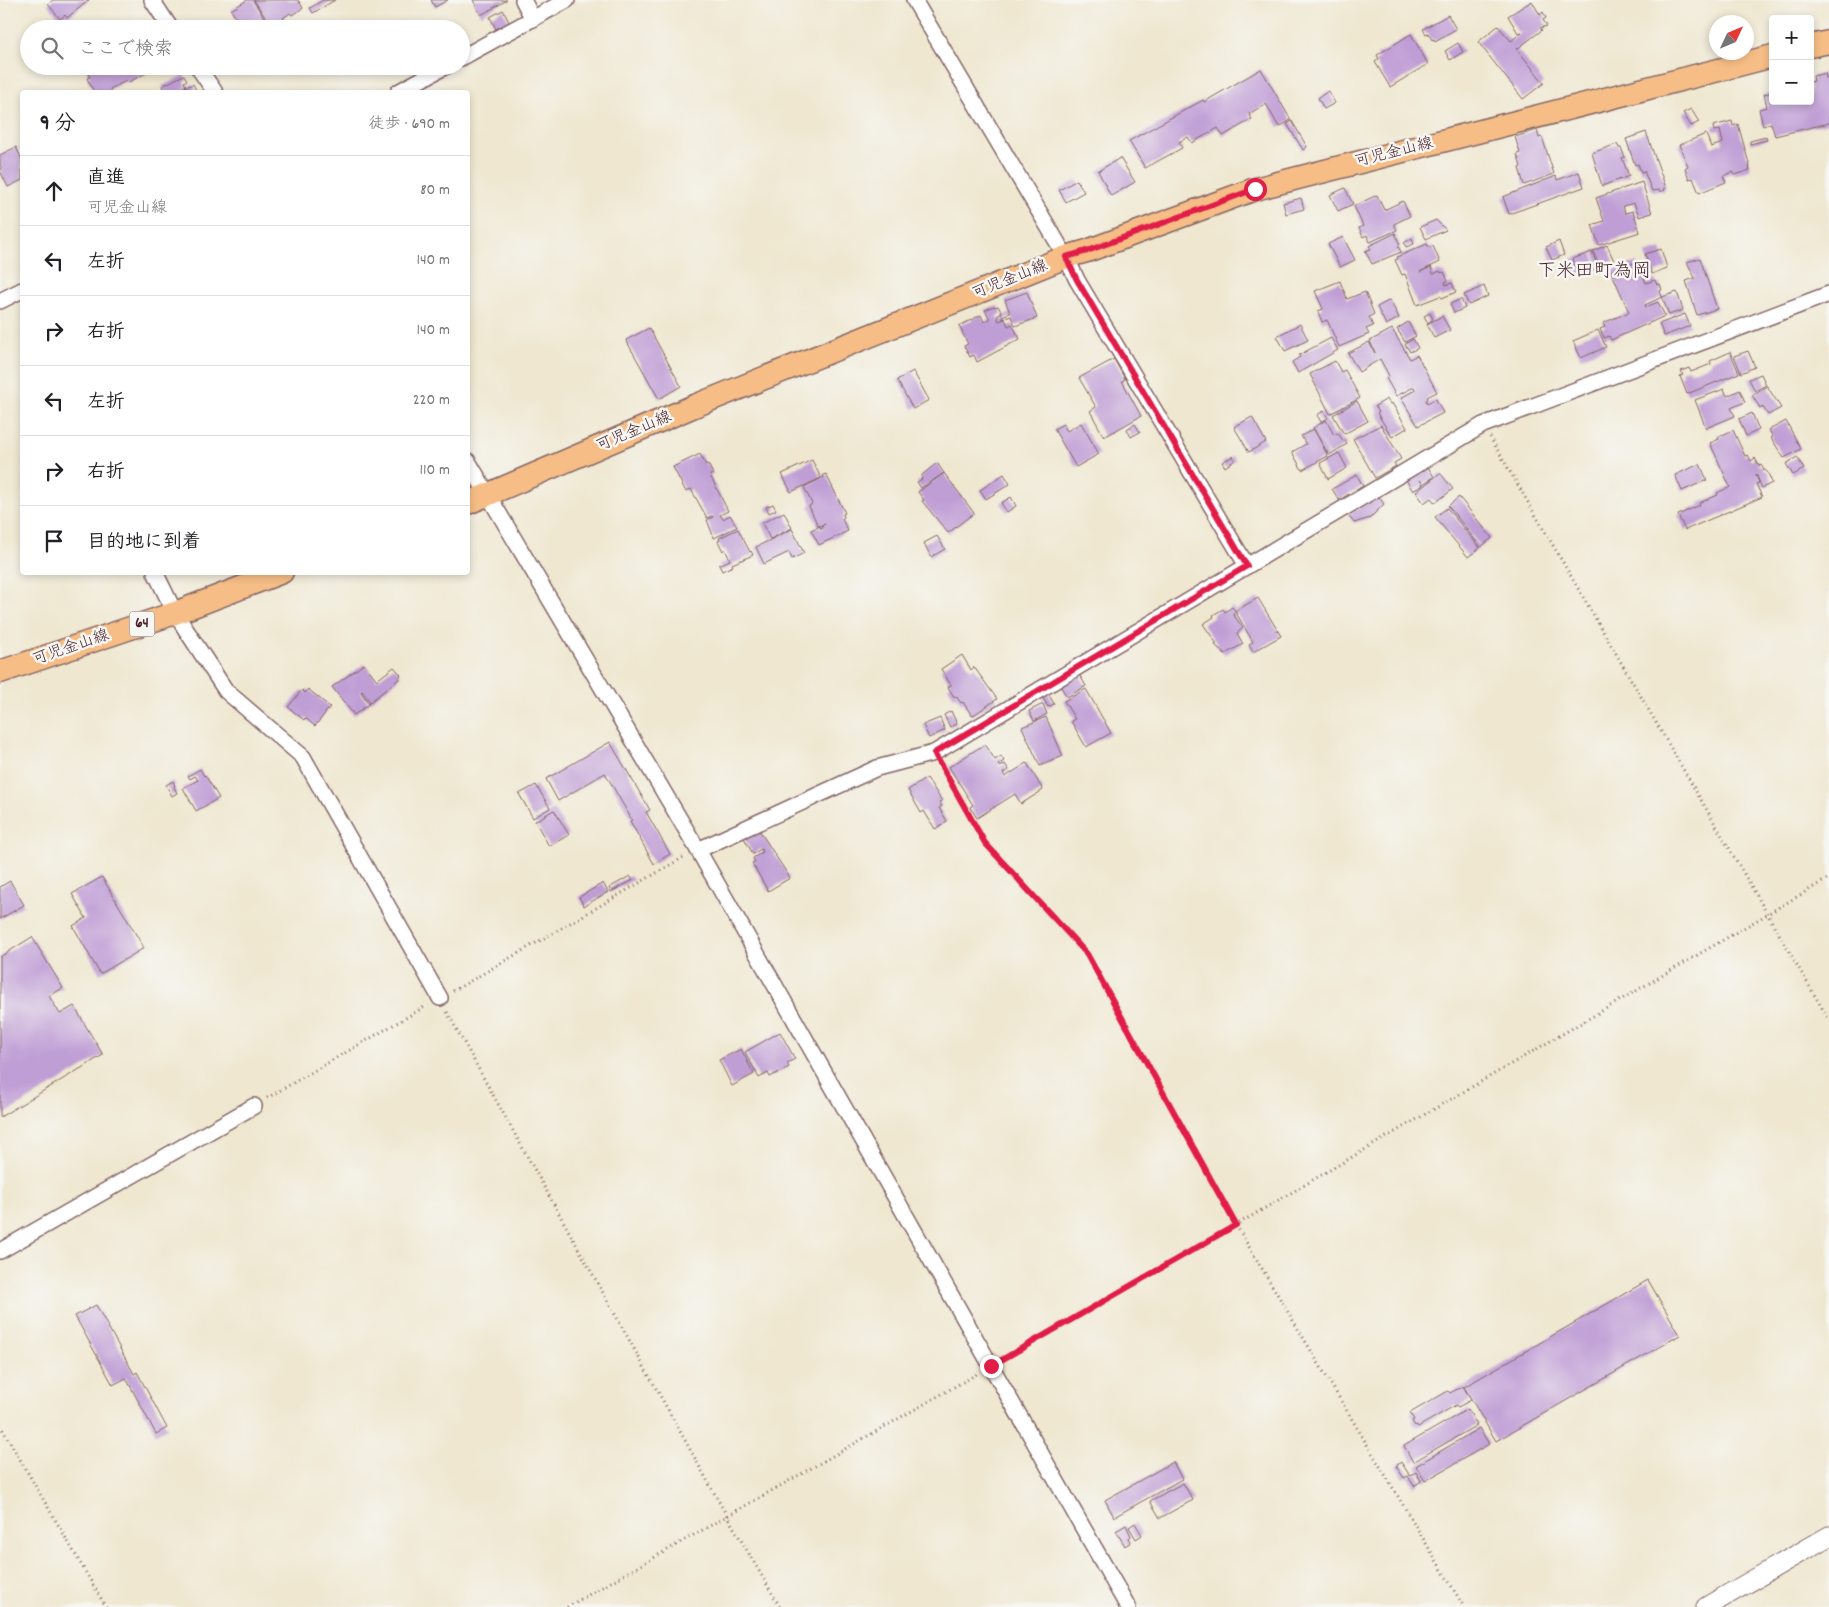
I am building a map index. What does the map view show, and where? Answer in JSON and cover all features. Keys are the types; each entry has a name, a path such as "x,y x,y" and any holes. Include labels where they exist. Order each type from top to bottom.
{"main road":[{"path":"1814,45 1829,42"},
{"name":"可児金山線","path":"477,499 692,407 1066,257 1255,189 1769,57"},
{"name":"可児金山線","path":"0,672 175,613 274,575"}],"street":[{"path":"152,0 165,20"},
{"path":"523,0 533,19"},
{"path":"470,53 567,0"},
{"path":"914,0 1247,566"},
{"path":"203,75 213,90"},
{"path":"402,90 429,75"},
{"path":"698,850 877,768 934,753 1483,425 1829,294"},
{"path":"0,301 20,296"},
{"path":"470,469 477,499 698,850 1128,1607"},
{"path":"156,575 175,613 226,691 303,757 440,998"},
{"path":"0,1251 254,1106"},
{"path":"1706,1607 1829,1536"}],"path":[{"path":"1483,425 1829,1020"},
{"path":"934,753 985,843 1087,954 1236,1225 1464,1607"},
{"path":"254,1106 698,850"},
{"path":"567,1607 1236,1225 1829,878"},
{"path":"440,998 727,1516 780,1607"},
{"path":"0,1425 106,1607"}],"building":[{"path":"53,0 89,0 67,18 65,15 60,19 48,4"},
{"path":"247,0 253,0 265,20 237,20 231,10"},
{"path":"254,0 298,0 303,8 292,15 290,13 283,18 284,20 267,20"},
{"path":"323,0 335,0 313,13 310,8"},
{"path":"431,0 448,0 435,7"},
{"path":"473,0 507,0 481,15"},
{"path":"1532,1 1540,15 1543,12 1546,18 1543,20 1547,26 1540,28 1542,30 1517,49 1544,83 1523,99 1478,42 1498,26 1511,41 1522,32 1518,33 1508,16"},
{"path":"503,10 509,22 496,29 490,17"},
{"path":"1448,15 1456,29 1435,41 1434,39 1432,40 1423,29"},
{"path":"1411,34 1428,64 1390,87 1375,62 1379,59 1377,55"},
{"path":"1458,43 1463,52 1450,60 1445,51"},
{"path":"1261,69 1291,120 1279,127 1266,104 1249,114 1252,119 1223,136 1218,128 1192,143 1188,137 1179,142 1182,148 1145,168 1129,141 1203,100 1204,102"},
{"path":"1825,73 1826,78 1829,78 1829,123 1775,136 1771,123 1763,126 1759,109 1767,107 1764,94 1769,93 1769,105 1814,105 1814,76"},
{"path":"89,75 143,75 127,83 126,81 110,90 93,90 87,78 90,77"},
{"path":"184,75 187,80 184,82 186,86 182,89 193,84 196,90 164,90 162,86"},
{"path":"1328,91 1335,103 1324,109 1318,98"},
{"path":"1691,109 1699,122 1691,126 1683,113"},
{"path":"1292,121 1307,147 1303,150 1287,124"},
{"path":"1732,121 1733,126 1738,124 1750,170 1734,175 1733,172 1723,176 1726,182 1699,193 1693,178 1689,179 1685,168 1688,166 1679,145 1706,134 1711,147 1723,143 1720,130 1714,131 1713,126"},
{"path":"1537,130 1539,138 1542,137 1554,174 1524,185 1517,154 1520,153 1515,137"},
{"path":"1646,132 1666,188 1660,192 1660,190 1652,191 1644,171 1641,172 1638,164 1635,165 1626,139"},
{"path":"1766,137 1767,140 1750,144 1750,141"},
{"path":"1617,144 1625,157 1622,158 1629,176 1602,186 1592,153"},
{"path":"16,147 20,156 20,181 8,187 0,171 2,169 0,155"},
{"path":"1120,158 1135,182 1111,196 1098,171"},
{"path":"1579,172 1584,187 1509,214 1503,197 1556,176 1557,180"},
{"path":"1077,180 1084,192 1066,202 1059,190"},
{"path":"1642,182 1652,213 1639,217 1634,203 1623,206 1625,213 1633,211 1640,232 1599,245 1592,225 1604,221 1596,198"},
{"path":"1345,188 1353,204 1338,211 1330,195"},
{"path":"1377,195 1384,210 1403,201 1410,216 1394,224 1397,230 1370,242 1367,235 1363,237 1359,228 1363,226 1354,206"},
{"path":"1301,198 1304,209 1286,214 1283,203"},
{"path":"1436,220 1446,230 1426,239 1420,227"},
{"path":"1395,233 1401,252 1372,264 1365,251 1371,249 1369,246"},
{"path":"1343,237 1355,260 1340,267 1328,244"},
{"path":"1412,238 1414,244 1406,247 1404,243"},
{"path":"1559,241 1564,255 1552,260 1546,247"},
{"path":"1427,244 1429,248 1433,246 1440,262 1420,272 1431,267 1433,274 1440,271 1441,273 1444,272 1448,281 1445,282 1446,285 1452,283 1456,292 1417,305 1405,274 1402,275 1395,260 1398,259 1397,257"},
{"path":"1607,245 1614,261 1600,267 1593,251"},
{"path":"1661,249 1667,268 1652,274 1645,254"},
{"path":"1592,252 1598,268 1578,275 1572,259"},
{"path":"1700,258 1717,309 1697,315 1686,281 1695,278 1687,262"},
{"path":"1637,262 1646,283 1655,280 1657,285 1660,284 1662,290 1660,291 1662,297 1645,305 1646,307 1658,302 1665,316 1611,340 1609,336 1604,338 1600,329 1605,327 1603,323 1629,312 1611,271"},
{"path":"1340,281 1347,299 1365,292 1374,314 1369,317 1373,326 1366,329 1369,334 1339,347 1327,320 1322,322 1318,311 1323,309 1315,291"},
{"path":"1484,286 1488,296 1469,305 1464,295"},
{"path":"1027,292 1037,318 1015,326 1011,316 1003,319 1002,316 1010,313 1005,300"},
{"path":"1677,292 1683,310 1669,315 1662,297"},
{"path":"1461,299 1465,308 1454,313 1450,304"},
{"path":"1390,300 1399,318 1386,325 1377,307"},
{"path":"998,306 1002,313 997,316 999,321 1005,319 1008,326 1012,324 1020,339 977,362 974,355 970,357 964,346 968,344 959,326 981,315 984,322 990,319 985,310"},
{"path":"1430,313 1433,319 1428,323 1424,316"},
{"path":"1685,314 1690,326 1664,336 1659,324"},
{"path":"1442,316 1450,330 1434,338 1427,324"},
{"path":"1408,322 1416,336 1405,342 1397,329"},
{"path":"1300,324 1308,340 1285,351 1277,336"},
{"path":"649,328 681,386 659,399 626,340"},
{"path":"1392,329 1410,359 1417,355 1437,392 1427,397 1427,403 1436,399 1443,413 1418,426 1401,398 1415,390 1414,387 1396,396 1386,378 1389,376 1380,359 1359,372 1348,353 1369,342 1375,353 1370,341"},
{"path":"1598,330 1606,347 1581,358 1573,341"},
{"path":"1331,338 1338,350 1298,373 1292,362 1300,357 1299,355"},
{"path":"1413,339 1418,348 1410,352 1405,344"},
{"path":"1748,351 1755,367 1741,373 1734,356"},
{"path":"1730,352 1739,373 1687,394 1680,376 1683,375 1681,371 1689,368 1691,372 1711,364 1710,361"},
{"path":"1114,359 1125,379 1122,381 1141,416 1104,437 1090,411 1096,407 1079,378"},
{"path":"1335,361 1341,372 1345,370 1360,398 1330,414 1310,374"},
{"path":"913,371 929,400 913,409 897,380"},
{"path":"1761,374 1766,385 1755,391 1749,379"},
{"path":"1767,386 1781,408 1768,415 1762,406 1760,408 1752,395"},
{"path":"1724,389 1727,396 1740,390 1745,402 1731,408 1735,416 1706,428 1695,400"},
{"path":"1387,399 1390,404 1392,403 1407,428 1392,437 1377,413 1379,412 1375,406"},
{"path":"1357,401 1368,421 1344,434 1333,415"},
{"path":"1324,411 1328,418 1321,422 1317,415"},
{"path":"1752,413 1759,430 1746,436 1739,419"},
{"path":"1252,417 1266,442 1249,452 1234,427"},
{"path":"1326,420 1334,435 1338,433 1347,444 1329,455 1313,428"},
{"path":"1786,421 1801,449 1784,458 1771,438 1773,437 1769,430"},
{"path":"1081,423 1099,454 1076,467 1054,429 1063,424 1067,431"},
{"path":"1135,424 1140,432 1131,437 1127,429"},
{"path":"1381,425 1401,459 1394,463 1396,466 1375,478 1353,439"},
{"path":"1314,429 1328,456 1302,470 1292,452 1306,444 1301,436"},
{"path":"1733,430 1745,456 1748,455 1751,461 1755,458 1759,466 1761,465 1768,473 1772,483 1762,488 1756,474 1759,483 1756,484 1762,497 1685,530 1678,515 1700,505 1699,503 1718,495 1717,493 1730,487 1710,443"},
{"path":"1339,453 1347,468 1328,479 1320,463"},
{"path":"700,454 713,474 710,475 728,511 720,515 723,519 730,515 737,527 714,538 707,520 713,517 707,518 691,489 686,492 673,467"},
{"path":"1233,456 1235,460 1225,467 1222,462"},
{"path":"1797,457 1804,469 1793,475 1786,464"},
{"path":"812,460 821,478 791,492 782,474"},
{"path":"937,463 944,473 921,488 917,482 922,479 922,475"},
{"path":"1700,464 1707,480 1682,491 1675,475"},
{"path":"1428,467 1434,477 1423,484 1420,480 1423,485 1413,491 1406,480"},
{"path":"944,473 974,513 948,533 922,501 924,500 918,492"},
{"path":"1440,473 1453,489 1435,503 1431,498 1424,503 1416,492"},
{"path":"826,474 845,513 842,519 848,531 819,545 811,530 820,526 821,529 823,528 822,525 825,524 818,526 809,506 812,504 804,487 824,477 823,475"},
{"path":"1004,474 1010,484 986,499 980,490"},
{"path":"1357,475 1363,486 1339,500 1332,489"},
{"path":"1378,496 1384,504 1370,518 1354,523 1348,515"},
{"path":"1011,497 1016,506 1007,512 1001,503"},
{"path":"1459,497 1492,538 1481,547 1448,506"},
{"path":"773,504 776,510 769,513 766,507"},
{"path":"1447,508 1480,548 1468,557 1435,517"},
{"path":"784,512 792,528 770,539 762,523"},
{"path":"738,529 753,555 732,564 733,566 722,571 719,565 730,560 725,549 723,551 718,541 720,540 719,538"},
{"path":"792,529 804,553 792,559 789,552 764,564 756,547"},
{"path":"937,536 945,549 931,557 924,543"},
{"path":"1258,598 1281,636 1253,652 1249,645 1253,642 1235,611"},
{"path":"1232,607 1236,612 1233,614 1243,628 1237,633 1243,644 1225,654 1215,645 1217,644 1203,624 1223,609 1225,612"},
{"path":"962,655 971,670 974,667 997,699 972,716 963,702 961,703 956,696 954,697 948,687 951,685 941,669"},
{"path":"364,664 377,680 394,667 401,675 399,679 370,702 362,691 369,704 354,715 332,687"},
{"path":"1079,674 1086,686 1067,697 1060,685"},
{"path":"308,689 330,707 315,726 288,707 302,690 305,693"},
{"path":"1086,689 1111,733 1086,747 1071,721 1075,719 1064,701"},
{"path":"1048,693 1054,704 1048,707 1042,696"},
{"path":"1043,704 1047,714 1034,721 1029,711"},
{"path":"951,711 957,724 950,727 944,715"},
{"path":"1046,717 1063,756 1040,766 1022,727"},
{"path":"940,718 945,730 929,738 923,725"},
{"path":"610,742 650,810 646,812 670,854 654,864 605,773 558,801 546,779"},
{"path":"985,744 995,760 1001,756 1004,761 998,765 1000,767 1005,764 1009,770 1003,773 1005,777 1027,763 1043,790 1021,804 1015,794 977,818 970,807 973,805 949,767"},
{"path":"200,769 219,798 196,811 183,788 198,780 195,776 190,779 188,776"},
{"path":"927,778 942,801 939,802 942,806 939,808 947,821 935,829 924,811 921,813 908,790"},
{"path":"173,781 177,793 172,796 166,785"},
{"path":"536,785 550,808 533,818 519,794"},
{"path":"554,810 569,835 549,846 535,821"},
{"path":"759,830 790,878 768,891 752,863 755,862 753,858 763,852 761,849 753,854 744,838"},
{"path":"630,876 633,880 611,892 609,888"},
{"path":"102,877 144,948 100,974 73,926 86,918 72,894"},
{"path":"10,881 24,905 0,919 0,887"},
{"path":"603,883 608,892 584,906 579,897"},
{"path":"32,937 63,988 49,996 60,1014 74,1006 103,1055 0,1117 0,957"},
{"path":"780,1032 795,1059 787,1063 789,1067 770,1077 768,1073 759,1078 745,1052"},
{"path":"741,1049 754,1074 732,1086 719,1060"},
{"path":"1648,1280 1680,1335 1496,1441 1464,1387"},
{"path":"96,1305 134,1374 137,1372 167,1428 156,1434 126,1378 113,1385 75,1316"},
{"path":"1463,1386 1471,1400 1458,1407 1456,1405 1418,1427 1417,1425 1415,1426 1410,1413 1448,1391 1450,1393"},
{"path":"1468,1409 1477,1425 1413,1462 1404,1446"},
{"path":"1479,1428 1489,1444 1425,1481 1416,1466"},
{"path":"1173,1462 1182,1479 1114,1517 1105,1500"},
{"path":"1401,1462 1410,1476 1416,1472 1421,1481 1414,1486 1408,1476 1404,1478 1396,1466"},
{"path":"1183,1483 1193,1500 1160,1518 1150,1501"},
{"path":"1135,1523 1142,1535 1136,1539 1129,1527"},
{"path":"1126,1525 1131,1536 1129,1538 1131,1542 1125,1546 1116,1531"}],"district":[{"name":"下米田町為岡","path":"1594,272"}],"route":[{"path":"991,1366 1236,1225 1087,954 985,843 934,753 1247,566 1077,280 1066,257 1255,189"}]}
